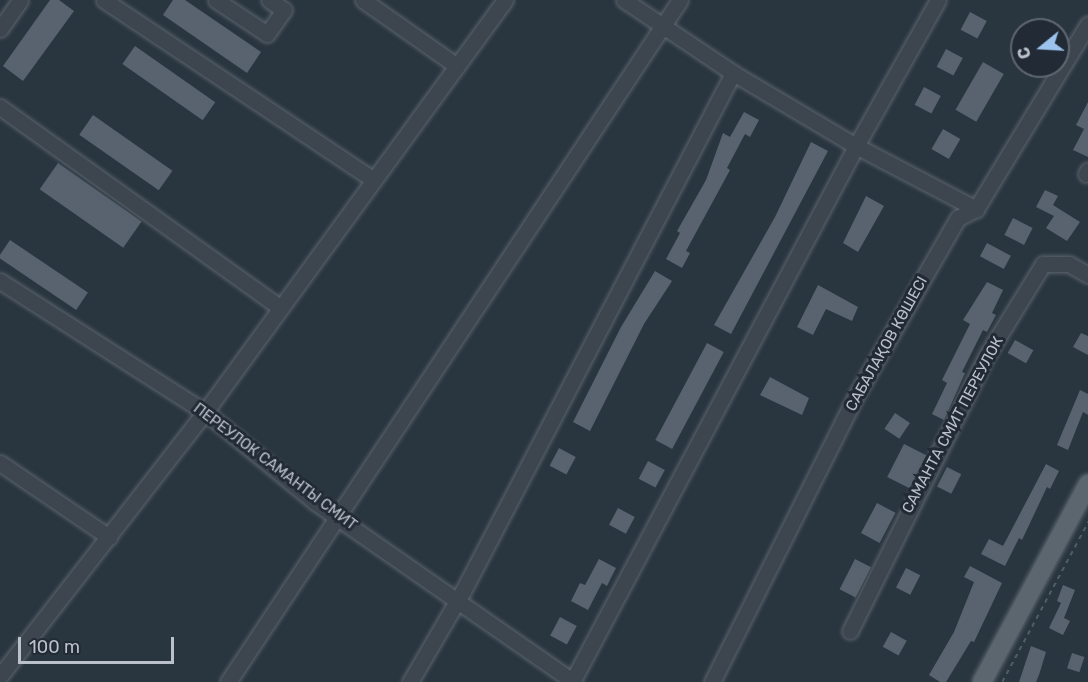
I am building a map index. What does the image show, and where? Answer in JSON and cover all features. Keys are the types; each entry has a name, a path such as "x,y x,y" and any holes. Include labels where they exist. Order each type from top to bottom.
{"main road":[{"path":"982,682 1088,484"}],"street":[{"path":"0,29 20,0"},
{"path":"104,0 374,180"},
{"path":"216,0 267,34 284,10 269,0"},
{"path":"363,0 457,66"},
{"path":"0,676 6,656 109,537 205,412 505,0"},
{"path":"624,0 733,73 856,146 976,209"},
{"path":"228,682 339,519 680,0"},
{"path":"573,682 856,146 938,0"},
{"name":"САБАЛАҚОВ КӨШЕСІ","path":"712,682 857,394 958,218 976,209 1088,24"},
{"path":"410,682 458,599 733,73"},
{"path":"0,107 281,308"},
{"name":"САМАНТА СМИТ ПЕРЕУЛОК","path":"850,631 987,355 1043,264 1069,264 1088,275"},
{"name":"ПЕРЕУЛОК САМАНТЫ СМИТ","path":"0,281 205,412 339,519 458,599 573,682"},
{"path":"0,464 109,537"}],"path":[{"path":"1002,682 1088,522"}],"building":[{"path":"50,0 59,0 74,11 23,81 3,66"},
{"path":"173,0 185,0 261,52 247,73 163,15"},
{"path":"970,12 987,21 977,39 961,30"},
{"path":"135,46 215,102 203,120 122,64"},
{"path":"946,49 963,58 953,76 937,67"},
{"path":"983,62 1004,74 976,122 956,110"},
{"path":"924,87 941,96 931,114 915,105"},
{"path":"1088,102 1088,157 1073,150 1084,129 1076,125"},
{"path":"744,112 759,120 750,137 745,134 727,168 730,170 686,251 690,253 682,268 666,259 680,233 677,231 706,180 723,133 730,137"},
{"path":"93,115 172,171 159,190 79,135"},
{"path":"943,129 960,139 949,159 932,149"},
{"path":"811,142 828,151 731,334 714,325 775,217"},
{"path":"58,163 142,222 123,248 40,189"},
{"path":"1045,190 1058,196 1053,205 1080,222 1067,241 1046,228 1054,216 1036,207"},
{"path":"866,196 884,206 858,252 843,243"},
{"path":"1013,218 1033,228 1024,245 1004,235"},
{"path":"10,240 88,293 76,310 0,259"},
{"path":"987,243 1011,256 1004,269 980,256"},
{"path":"655,271 672,281 644,324 590,431 573,422 621,327"},
{"path":"987,282 1003,290 992,313 996,315 987,332 983,330 962,372 965,373 944,420 932,414 947,383 942,380 970,324 963,320"},
{"path":"818,285 858,307 852,321 826,309 813,335 797,327"},
{"path":"1081,333 1088,336 1088,355 1073,347"},
{"path":"1015,340 1033,350 1026,363 1008,353"},
{"path":"707,343 724,352 672,449 655,440"},
{"path":"770,377 809,398 802,415 760,395"},
{"path":"1080,390 1088,394 1088,415 1083,412 1068,450 1057,445"},
{"path":"895,413 910,423 899,439 884,429"},
{"path":"904,444 926,455 909,488 887,477"},
{"path":"559,448 576,457 566,475 550,466"},
{"path":"648,461 665,470 655,488 639,479"},
{"path":"1046,464 1059,471 1050,489 1047,487 1022,540 1019,538 1005,566 981,554 989,539 1003,546"},
{"path":"947,467 961,474 951,494 937,487"},
{"path":"877,503 896,513 880,543 861,533"},
{"path":"618,508 635,517 626,534 609,525"},
{"path":"599,559 616,568 607,586 602,583 588,610 571,601 580,583 585,585"},
{"path":"855,559 871,567 856,597 840,589"},
{"path":"970,566 1002,583 974,642 971,641 946,682 940,682 929,675 954,632 974,582 964,577"},
{"path":"906,568 920,575 910,595 896,588"},
{"path":"1063,585 1075,590 1064,618 1070,621 1063,635 1049,628 1061,603 1057,601"},
{"path":"560,617 577,626 567,644 550,636"},
{"path":"891,632 907,641 899,656 883,647"},
{"path":"1031,646 1046,652 1039,675 1036,682 1019,682"},
{"path":"1072,653 1084,657 1079,672 1067,668"}]}
